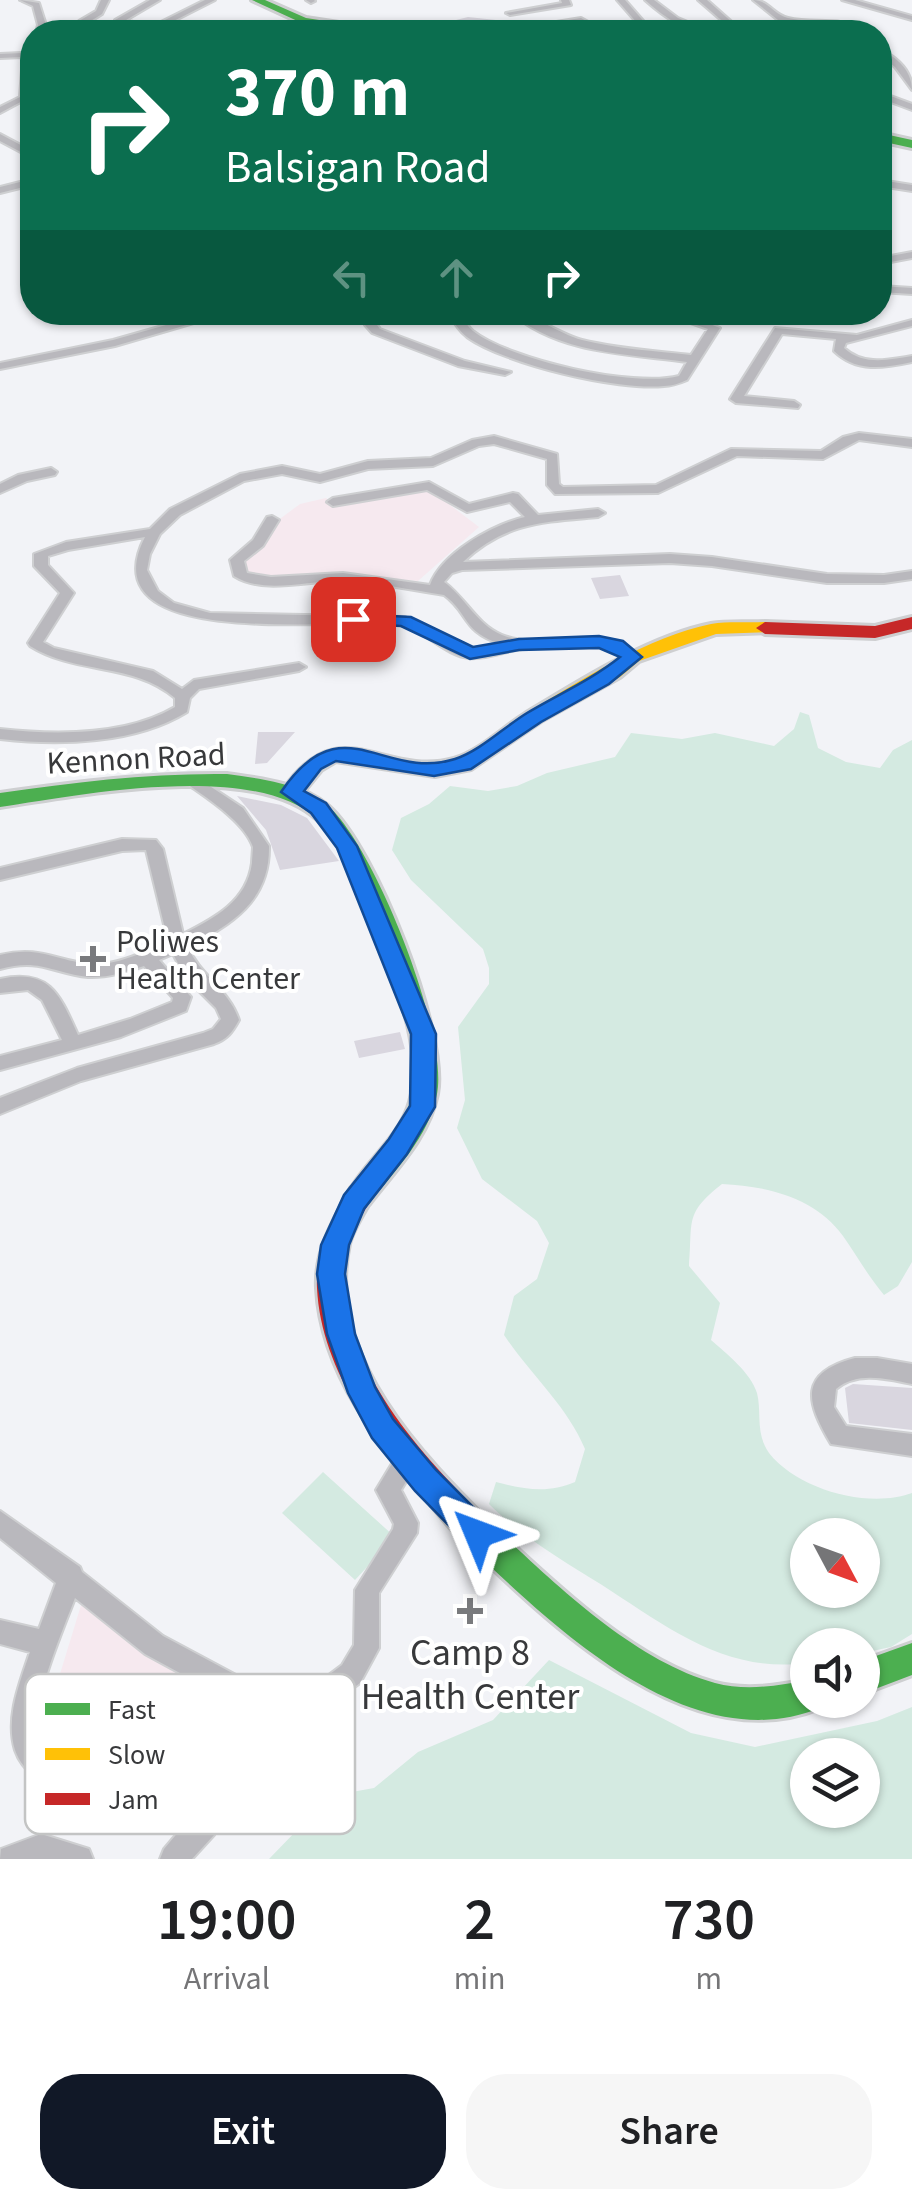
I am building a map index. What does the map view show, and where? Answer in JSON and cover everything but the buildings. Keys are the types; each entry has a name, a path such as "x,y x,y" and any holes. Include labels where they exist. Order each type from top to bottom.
{"main road":[{"path":"256,0 274,10 311,20"},
{"path":"790,1700 763,1706 726,1704 683,1690 578,1620 450,1507 382,1428 346,1352 334,1306 332,1260 340,1229 353,1202 406,1136 422,1107 424,1034 346,846 318,808 292,792 314,765 333,754 434,769 464,764 602,680 632,657 688,635 714,629 801,627 875,632 912,622"},
{"name":"Kennon Road","path":"0,800 94,788 196,782 292,792"},
{"path":"880,1671 912,1659"}],"street":[{"path":"24,0 36,4 41,20"},
{"path":"89,20 99,12 104,0"},
{"path":"119,20 156,0"},
{"path":"171,20 210,0"},
{"path":"496,0 510,13"},
{"path":"505,20 510,13 567,5 565,0"},
{"path":"621,0 639,20"},
{"path":"649,0 675,20"},
{"path":"702,0 725,20"},
{"path":"757,0 781,20 829,20"},
{"path":"801,0 834,0"},
{"path":"846,0 912,18"},
{"path":"892,59 912,86"},
{"path":"912,323 842,340 838,345 838,350 852,361 874,365 912,359"},
{"path":"0,366 114,343 179,325"},
{"path":"371,325 389,336 462,364 505,372"},
{"path":"464,325 476,338 559,370 666,384 683,378 714,328 710,325"},
{"path":"534,325 567,338 695,359"},
{"path":"794,405 736,399 779,330 857,338"},
{"path":"632,657 610,642 519,644 470,654 405,621 241,619 187,613 152,593 140,570 142,554 154,532 174,512 240,478 282,470 320,478 368,465 433,462 483,441 494,440 553,457 553,485 560,491 575,492 658,489 735,452 823,455 840,443 866,436 912,443"},
{"path":"0,489 23,478 51,472"},
{"path":"333,502 429,486 467,508 513,498 535,520"},
{"path":"519,644 494,637 474,624 456,597 436,583 476,540 491,531 535,520 598,513"},
{"path":"272,520 258,543 237,560 241,576 271,581 344,577 446,591"},
{"path":"154,532 66,546 41,554 41,566 67,593 35,643 50,652 148,674 183,697"},
{"path":"447,570 504,564 682,558 722,562 767,573 879,580 912,575"},
{"path":"0,734 46,736 156,723 182,709 183,697 194,686 299,666"},
{"path":"0,962 38,955 102,971 180,942 245,902 262,858 260,846 248,823 196,782"},
{"path":"0,874 122,845 150,844 155,849 168,910 190,971 224,1002 230,1020 228,1028 207,1039 77,1075 0,1106"},
{"path":"0,1062 158,1018 180,1006 182,997 146,956"},
{"path":"0,986 35,983 50,993 73,1044"},
{"path":"912,1374 861,1366 846,1369 826,1384 822,1409 838,1436 912,1445"},
{"path":"347,1674 361,1659 367,1636 367,1590 406,1534 406,1523 388,1490 407,1460"},
{"path":"0,1523 154,1644 209,1674"},
{"path":"38,1674 71,1576"},
{"path":"0,1632 46,1643"},
{"path":"174,1859 196,1834"},
{"path":"12,1859 41,1848 79,1859"}],"shaded area":[{"path":"429,489 479,527 418,581 328,573 253,577 242,567 277,521 300,504 326,498 335,505 350,504"},
{"path":"82,1602 199,1674 60,1674"}],"green space":[{"path":"800,712 809,715 818,748 846,762 880,768 893,750 912,740 912,1262 898,1286 884,1295 832,1223 804,1203 756,1187 722,1184 701,1203 691,1228 689,1266 720,1303 711,1340 754,1386 762,1438 769,1453 798,1477 835,1493 876,1499 912,1493 912,1634 880,1649 880,1628 790,1628 790,1664 778,1665 724,1654 674,1631 543,1548 489,1504 496,1482 536,1489 575,1482 585,1449 558,1404 504,1335 514,1296 537,1279 549,1243 537,1221 482,1179 457,1128 465,1100 458,1027 489,984 483,949 411,880 392,850 401,818 429,804 450,786 488,791 517,786 547,773 615,757 631,733 682,739 715,733 774,746 794,729"},
{"path":"323,1472 395,1537 355,1580 282,1513"},
{"path":"549,1660 691,1733 755,1747 790,1740 790,1828 880,1828 880,1738 797,1738 877,1721 912,1707 912,1859 269,1859 293,1834 355,1834 355,1791 374,1788 418,1752 493,1720"}],"traffic: fast":[{"path":"257,0 302,20"},
{"path":"892,140 912,144"},
{"path":"0,800 148,782 227,781 263,785 293,794 331,821 364,878 396,953 426,1063 426,1088 417,1119 360,1196"},
{"path":"483,1538 592,1632 655,1674 716,1700 740,1703 790,1699"},
{"path":"880,1671 912,1659"}],"traffic: slow":[{"path":"292,792 314,765 333,754 435,769 464,764 534,717 613,673 632,657 714,629 765,628"}],"traffic: jam":[{"path":"765,628 875,632 912,623"},
{"path":"360,1196 336,1240 330,1286 339,1333 358,1380 385,1425 418,1468 483,1538"}],"place":[{"name":"Poliwes Health Center","path":"93,959"},
{"name":"Camp 8 Health Center","path":"470,1611"}],"route":[{"path":"353,619 405,621 426,628 452,648 470,654 519,644 610,642 632,657 614,673 534,718 464,764 434,769 333,754 314,765 292,792 328,817 346,846 424,1034 426,1074 422,1107 414,1125 353,1202 335,1245 331,1274 341,1334 363,1393 382,1428 478,1534"}]}
